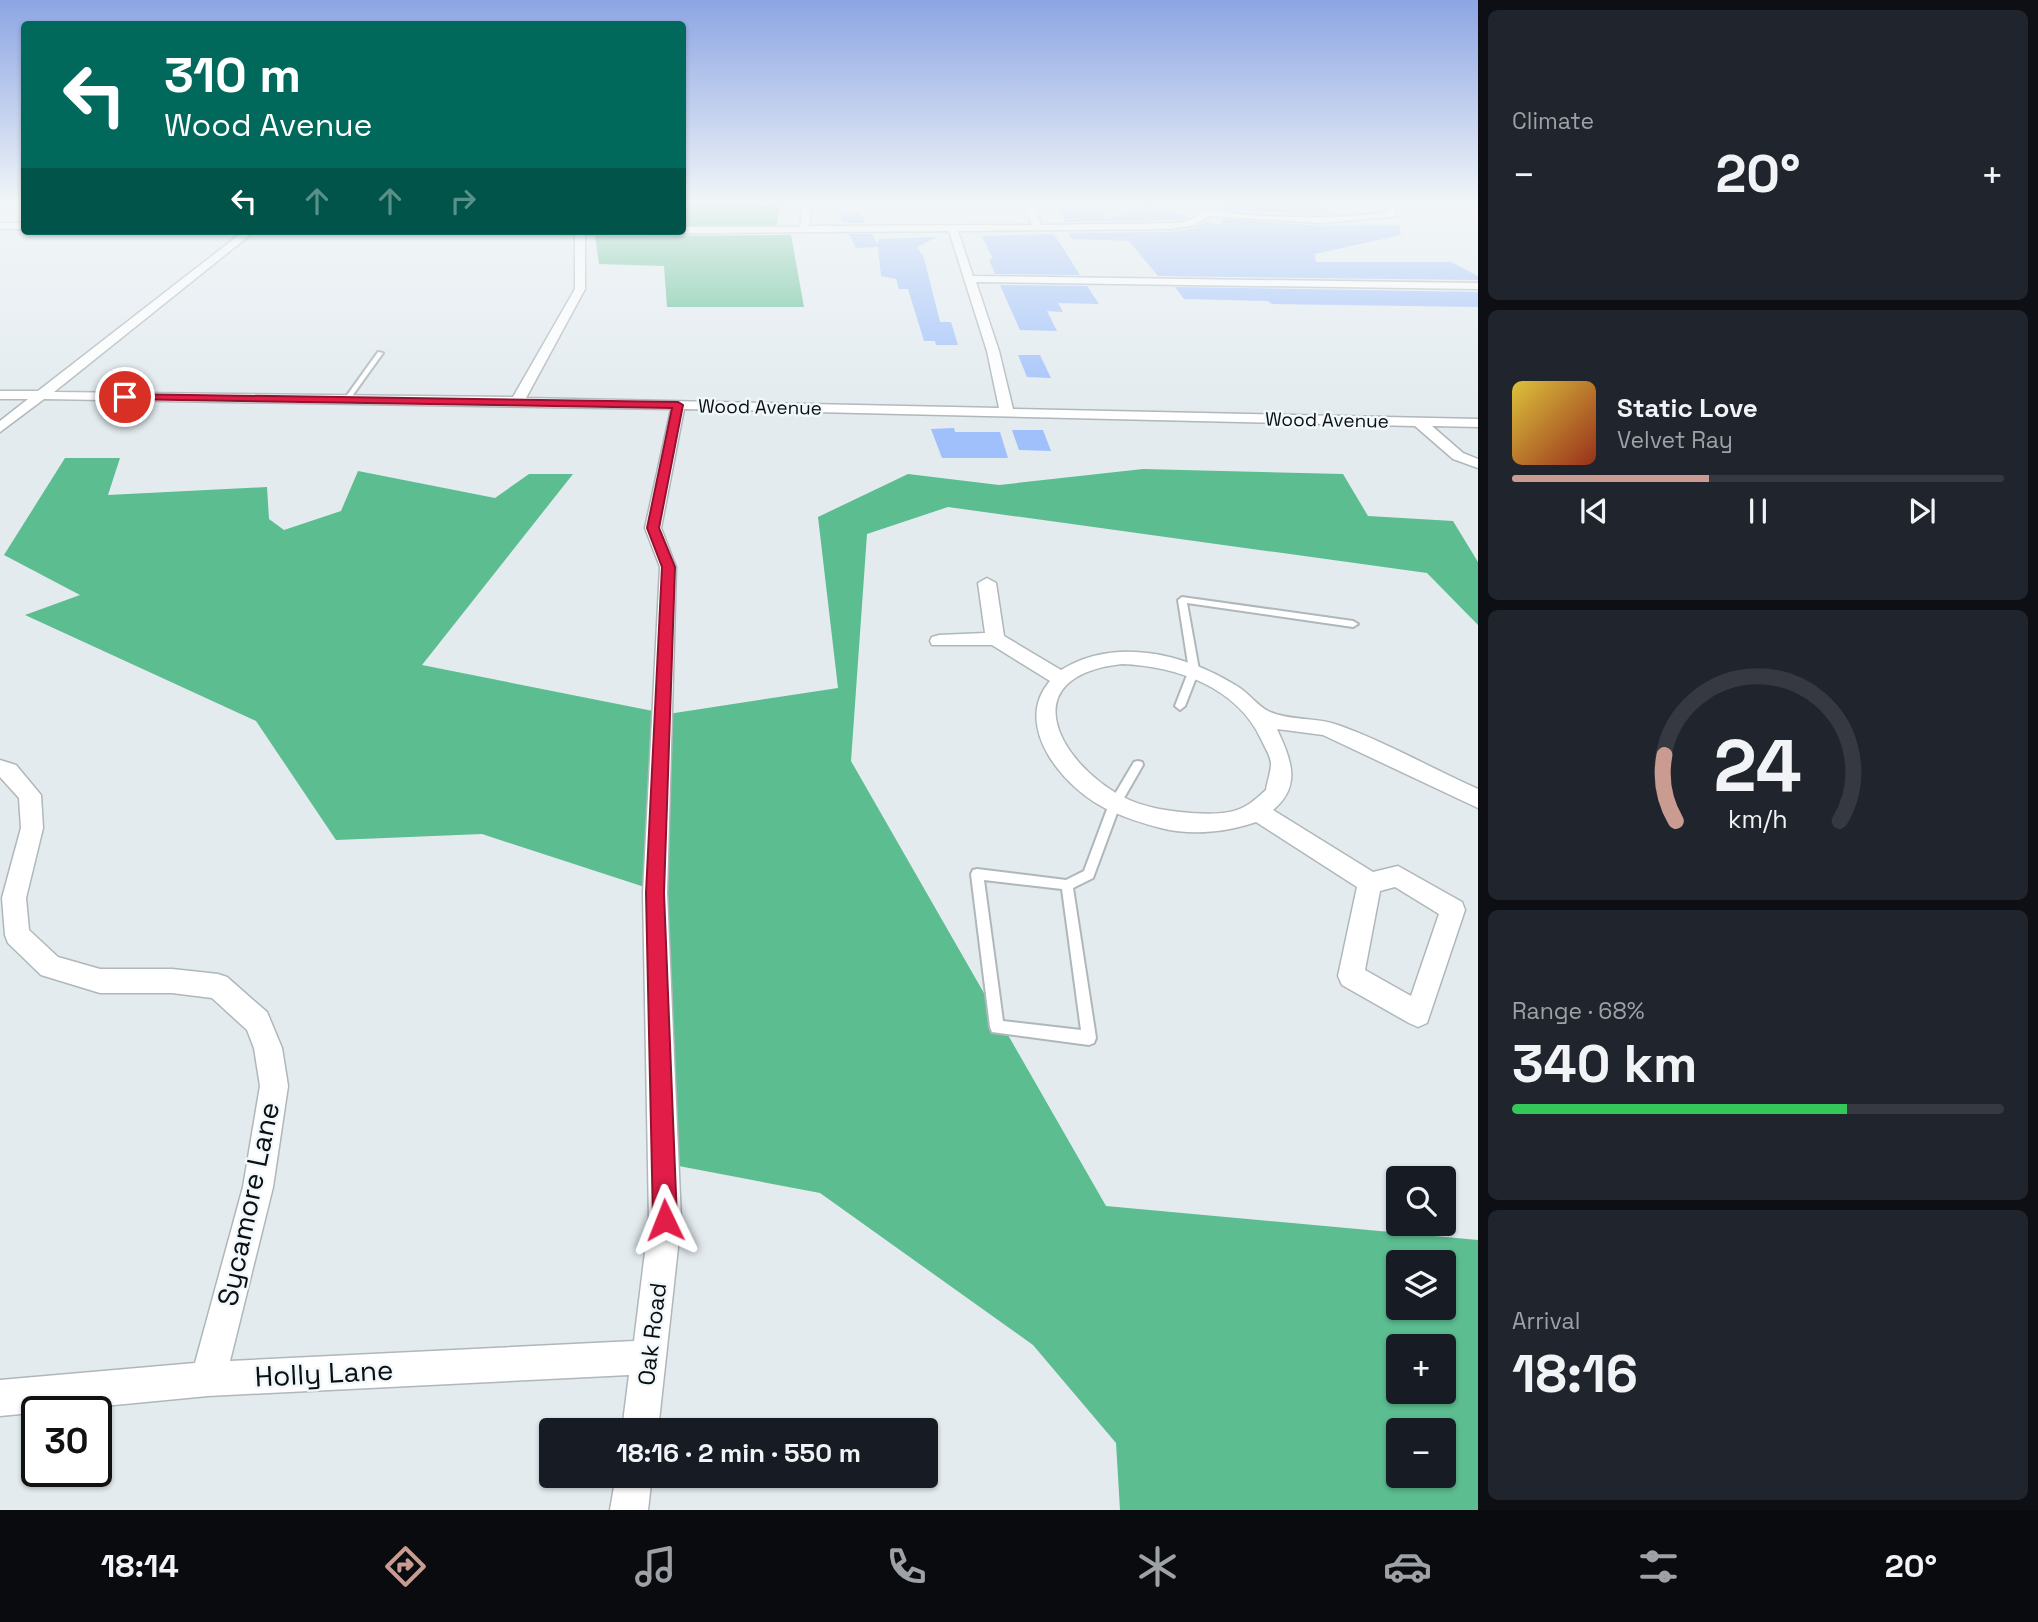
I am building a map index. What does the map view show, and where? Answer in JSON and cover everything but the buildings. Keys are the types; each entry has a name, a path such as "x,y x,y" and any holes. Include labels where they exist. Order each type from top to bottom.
{"street":[{"path":"0,428 197,272"},
{"path":"518,401 580,289 580,272"},
{"path":"968,272 993,351 1007,412"},
{"path":"970,279 1478,286"},
{"name":"Wood Avenue","path":"0,395 518,401 1478,423"},
{"name":"Oak Road","path":"641,1418 665,1220 655,893 668,567 653,528 678,405"},
{"path":"1419,422 1458,456 1478,464"},
{"path":"987,583 995,639"},
{"path":"939,640 995,639 1062,679"},
{"path":"1127,658 1151,660 1194,670 1233,693 1261,717 1274,735 1282,754 1283,773 1278,790 1267,805 1257,811 1227,824 1200,826 1143,816 1115,804 1091,789 1071,771 1057,752 1048,734 1045,715 1047,699 1062,679 1085,664 1127,658"},
{"path":"1261,717 1328,729 1478,799"},
{"name":"Sycamore Lane","path":"0,768 8,771 30,795 32,828 14,898 17,935 50,967 100,981 172,981 218,986 257,1021 268,1048 274,1086 258,1187 208,1379"},
{"path":"1257,811 1370,883 1398,876 1453,910 1418,1014 1351,976 1370,883"},
{"name":"Holly Lane","path":"0,1398 208,1379 649,1357"},
{"path":"629,1510 632,1488"}],"lane":[{"path":"348,398 380,353"},
{"path":"1180,706 1194,670 1182,600 1353,624"},
{"path":"1067,885 1089,1038 997,1027 977,874 1067,885 1089,874 1115,804 1138,765"}],"green space":[{"path":"664,272 798,272 804,307 667,307"},
{"path":"65,458 120,458 108,495 267,487 269,519 284,530 341,511 358,471 495,498 529,474 573,474 422,665 668,714 838,688 818,517 908,474 999,485 1143,469 1343,474 1368,516 1453,521 1478,562 1478,625 1427,573 948,507 867,534 851,761 1106,1206 1386,1232 1386,1236 1478,1240 1478,1510 1120,1510 1116,1443 1033,1345 820,1193 663,1163 666,894 482,834 336,840 256,721 25,615 80,595 4,555"}],"route":[{"path":"125,397 678,405 653,528 668,567 655,893 665,1220"}]}
